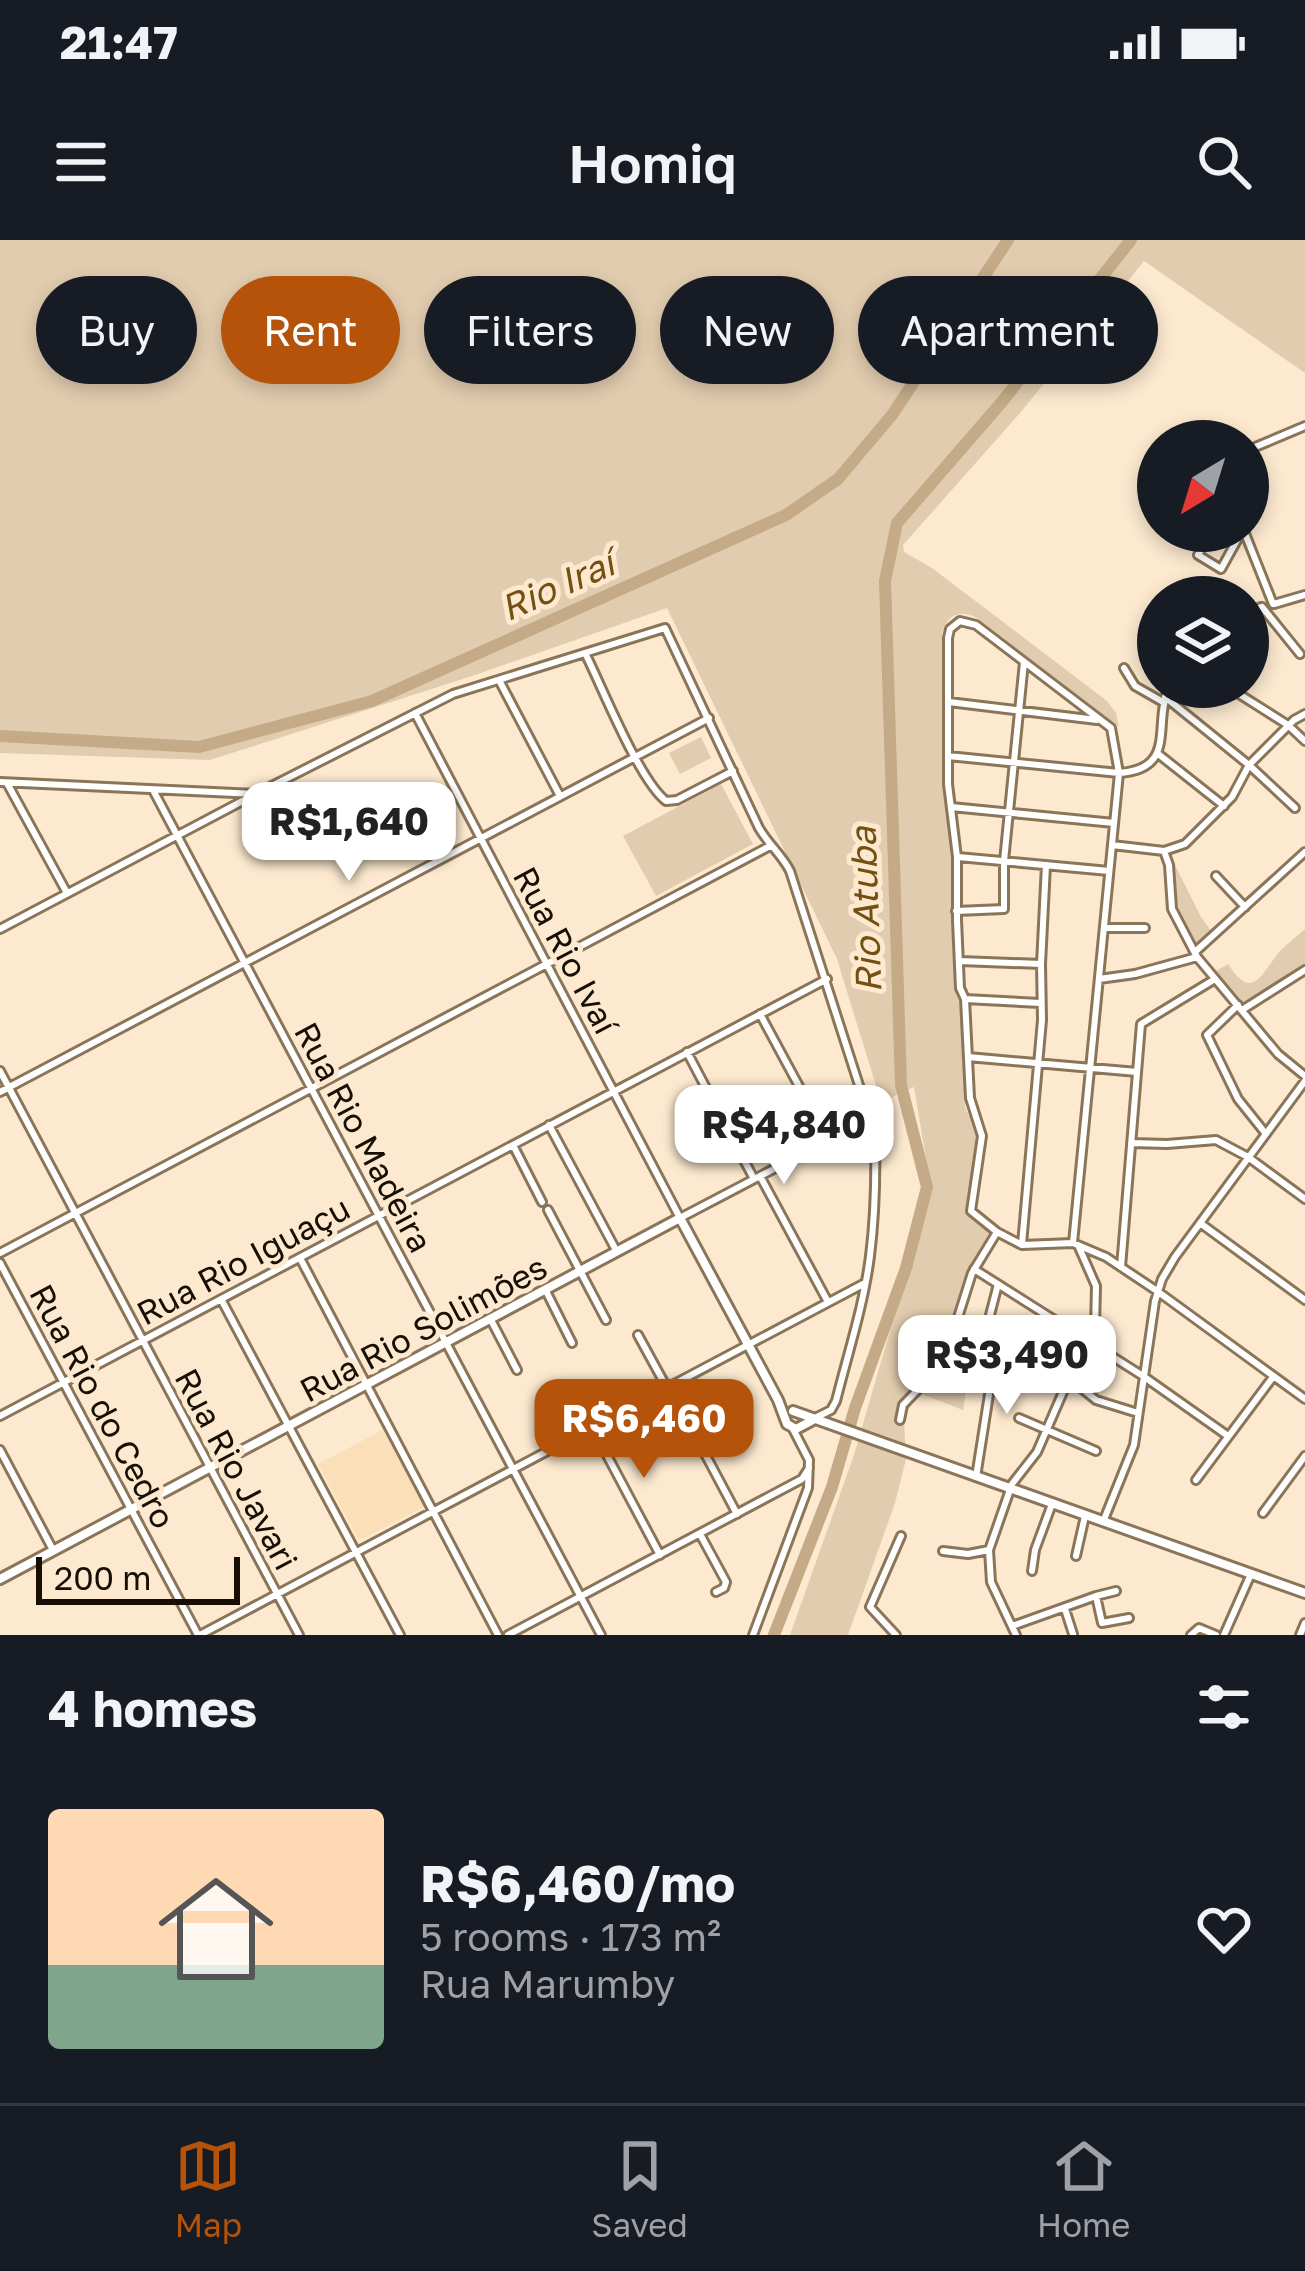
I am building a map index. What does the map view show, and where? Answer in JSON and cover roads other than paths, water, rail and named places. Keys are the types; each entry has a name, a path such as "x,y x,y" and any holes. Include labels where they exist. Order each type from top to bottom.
{"street":[{"path":"1269,441 1305,426"},
{"path":"1200,552 1198,556 1221,569 1231,552"},
{"path":"1252,552 1273,604"},
{"path":"1269,605 1305,595"},
{"path":"1269,616 1300,654"},
{"path":"1016,1635 992,1582 989,1550 1010,1489 1036,1452 1095,1328 1096,1286 1075,1244 1119,773 1111,728 972,622 956,622 948,634 948,756 957,857 960,988 965,999 971,1106 982,1133 971,1210 1022,1245 1075,1244 1121,1267 1305,1399"},
{"path":"0,929 453,694 665,628 770,846 790,871 875,1135 870,1257 836,1401 827,1413 793,1426"},
{"path":"585,653 651,784 666,801 733,771"},
{"path":"956,911 1004,909 1004,861 1024,662"},
{"path":"1124,668 1137,687"},
{"path":"499,681 560,796"},
{"path":"948,701 1101,721"},
{"path":"948,756 1119,773 1140,769 1157,752 1164,708"},
{"path":"1176,708 1295,808"},
{"path":"1261,708 1305,741"},
{"name":"Rua Rio Ivaí","path":"415,713 793,1426 809,1468"},
{"path":"1112,845 1164,851 1190,840 1237,790 1249,765 1305,714"},
{"path":"4,1089 710,718"},
{"path":"1157,752 1224,806"},
{"path":"3,782 256,794"},
{"path":"3,782 67,893"},
{"name":"Rua Rio Madeira","path":"153,790 601,1635"},
{"path":"951,807 1114,823"},
{"path":"0,1253 770,846"},
{"path":"1103,1522 1131,1453 1157,1291 1168,1268 1305,1078 1281,1058 1178,926 1164,851"},
{"path":"1099,980 1197,954 1305,852"},
{"path":"957,857 1109,871"},
{"path":"1022,1245 1042,1020 1046,865"},
{"path":"1216,876 1245,907"},
{"path":"1104,928 1145,928"},
{"path":"959,961 1040,964"},
{"path":"1266,1134 1238,1099 1208,1035 1240,1008 1305,970"},
{"name":"Rua Rio Iguaçu","path":"0,1416 826,979"},
{"path":"1121,1267 1141,1024 1215,979"},
{"path":"965,999 1040,1003"},
{"path":"760,1014 828,1141"},
{"path":"687,1052 828,1302"},
{"path":"968,1057 1137,1072"},
{"name":"Rua Rio Javari","path":"0,1071 4,1089 76,1213 298,1635"},
{"path":"1295,1094 1305,1102"},
{"name":"Rua Rio Solimões","path":"0,1579 868,1119"},
{"path":"549,1125 617,1252"},
{"path":"1131,1143 1216,1140 1305,1199"},
{"path":"513,1145 542,1202"},
{"path":"548,1210 606,1320"},
{"path":"1200,1223 1305,1300"},
{"path":"900,1420 903,1405 931,1376 949,1346 974,1269 997,1232"},
{"path":"300,1258 498,1635"},
{"name":"Rua Rio do Cedro","path":"0,1263 199,1635"},
{"path":"974,1269 1228,1436"},
{"path":"199,1635 865,1283"},
{"path":"998,1284 982,1346 1025,1358 1069,1378 1096,1400 1138,1413"},
{"path":"546,1291 572,1343"},
{"path":"221,1299 400,1635"},
{"path":"491,1320 517,1370"},
{"path":"638,1335 737,1514"},
{"path":"976,1477 996,1350"},
{"path":"1196,1480 1273,1376"},
{"name":"Rua Rio Ivaí","path":"778,1400 813,1420 1305,1593"},
{"path":"796,1412 805,1421 793,1426 788,1415 796,1412"},
{"path":"1019,1418 1096,1450"},
{"path":"592,1426 660,1555"},
{"path":"0,1450 53,1550"},
{"path":"1263,1513 1305,1456"},
{"path":"508,1635 802,1480 809,1468"},
{"path":"753,1635 806,1496 809,1468"},
{"path":"1032,1570 1052,1504"},
{"path":"1076,1556 1085,1516"},
{"path":"700,1534 726,1582 716,1592"},
{"path":"896,1635 869,1607 901,1536"},
{"path":"943,1551 989,1550"},
{"path":"1191,1635 1199,1628 1220,1635 1251,1574"},
{"path":"1011,1626 1116,1591"},
{"path":"1096,1596 1102,1623 1129,1618"},
{"path":"1064,1608 1073,1634"},
{"path":"1300,1635 1305,1623"}],"waterway":[{"name":"Rio Iraí","path":"0,736 199,747 372,701 786,515 838,479 892,415 1008,240"},
{"name":"Rio Atuba","path":"774,1635 832,1487 906,1268 927,1187 901,1085 885,581 897,523 1001,403 1131,240"}]}
